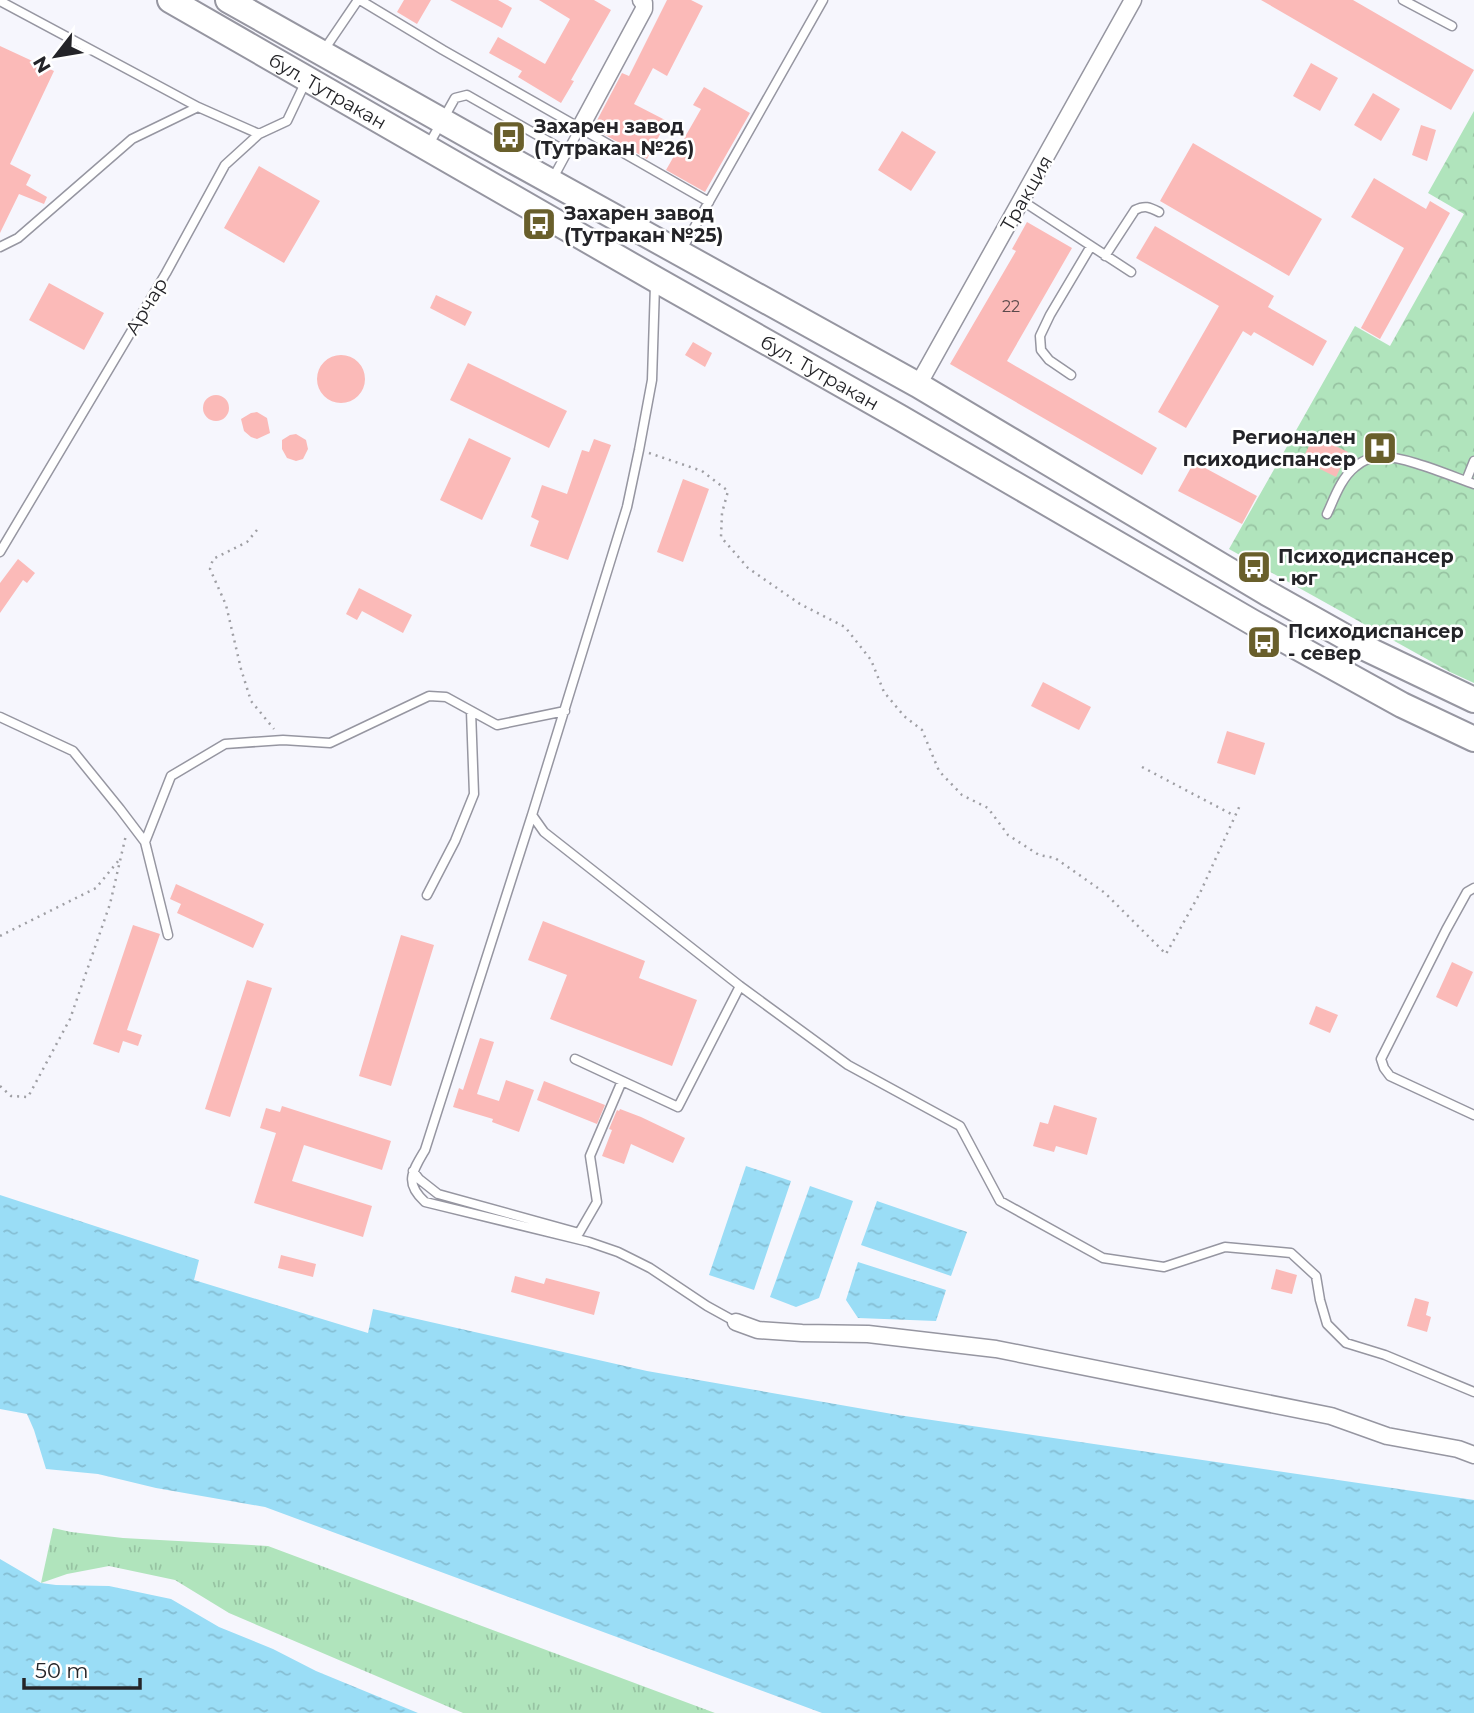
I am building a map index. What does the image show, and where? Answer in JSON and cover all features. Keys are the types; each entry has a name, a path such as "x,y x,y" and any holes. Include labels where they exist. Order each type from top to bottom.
{"main road":[{"name":"бул. Тутракан","path":"170,0 1252,622 1402,705 1474,739"},
{"name":"бул. Тутракан","path":"228,0 918,385 1267,593 1365,648 1474,700"},
{"path":"874,403 893,371"},
{"path":"899,417 918,385"}],"street":[{"name":"Тракция","path":"918,385 1133,0"},
{"path":"580,128 644,9 643,1"},
{"path":"736,1322 758,1330 868,1334 996,1349 1331,1416 1387,1436 1458,1449 1474,1455"}],"lane":[{"path":"322,53 359,0 709,202"},
{"path":"680,254 823,0"},
{"path":"1403,0 1452,26"},
{"path":"0,1 198,107 259,134"},
{"name":"Арчар","path":"0,552 166,273 225,165 259,134 287,121 307,79"},
{"path":"427,148 455,98 467,95 567,152"},
{"path":"0,247 18,238 132,139 198,107"},
{"path":"551,182 580,128"},
{"path":"1021,200 1131,272"},
{"path":"1105,256 1135,210 1149,206 1159,212"},
{"path":"1071,375 1049,360 1041,350 1040,336 1091,246"},
{"path":"655,279 652,380 627,508 532,815 425,1150 413,1171 412,1182 415,1193 425,1202 589,1242 618,1252 650,1268 736,1322"},
{"path":"1327,514 1353,468 1368,458 1381,456 1405,460 1470,482 1474,461"},
{"path":"145,842 171,776 225,744 283,740 330,743 429,696 446,697 497,725 565,711"},
{"path":"427,895 456,841 474,794 471,711"},
{"path":"0,717 73,751 129,821 145,842 168,935"},
{"path":"532,815 544,832 740,986 848,1065 960,1126 1000,1201 1103,1258 1164,1267 1225,1247 1291,1253 1317,1276 1327,1324 1346,1343 1385,1355 1474,1392"},
{"path":"1474,888 1467,892 1446,930 1381,1059 1390,1076 1474,1115"},
{"path":"575,1059 678,1107 740,986"},
{"path":"413,1171 438,1194 579,1233 597,1202 590,1156 622,1081"}],"path":[{"path":"639,450 702,471 728,491 722,513 721,537 748,568 800,604 845,627 871,660 884,692 904,716 922,730 939,771 962,795 989,808 1008,835 1039,855 1055,858 1105,893 1166,954 1200,893 1241,803"},
{"path":"257,530 247,542 213,559 210,569 226,604 251,701 283,740"},
{"path":"1142,767 1236,816"},
{"path":"0,1086 11,1096 28,1097 70,1019 110,904 129,821"},
{"path":"0,936 96,888 121,857"}],"green space":[{"name":"Регионален психодиспансер","path":"1474,111 1474,683 1229,549 1355,326 1390,346 1464,214 1428,193"},
{"path":"53,1528 123,1538 268,1546 715,1713 463,1713 229,1613 175,1580 109,1566 67,1574 41,1583"}],"water":[{"path":"746,1166 791,1181 754,1290 709,1275"},
{"path":"810,1186 853,1201 819,1298 796,1307 770,1297"},
{"path":"0,1195 199,1260 194,1280 368,1333 373,1309 647,1371 898,1415 1474,1500 1474,1713 822,1713 265,1507 156,1488 98,1474 46,1469 27,1414 0,1409"},
{"path":"877,1201 967,1232 951,1276 861,1245"},
{"path":"858,1262 946,1290 936,1321 858,1318 846,1300"},
{"path":"0,1559 41,1583 109,1586 171,1599 219,1627 418,1713 0,1713"}],"building":[{"path":"404,0 431,0 417,24 397,12"},
{"path":"450,0 498,0 512,8 502,28"},
{"path":"539,0 594,0 611,10 561,103 518,77 522,71 489,53 498,37 545,64 570,19"},
{"path":"667,0 691,0 703,6 667,76 653,68 634,104 667,121 647,159 593,128 622,73 629,76"},
{"path":"1261,0 1353,0 1474,70 1451,110"},
{"path":"0,46 54,71 10,164 31,175 26,185 47,197 44,204 19,194 0,233"},
{"path":"1311,63 1338,78 1320,111 1293,96"},
{"path":"704,87 750,113 705,192 666,170 701,109 693,105"},
{"path":"1373,93 1400,109 1381,141 1354,125"},
{"path":"1421,125 1436,130 1427,161 1412,155"},
{"path":"902,131 936,152 911,191 878,170"},
{"path":"1193,143 1322,219 1289,276 1160,201"},
{"path":"259,166 320,201 284,263 224,228"},
{"path":"1374,178 1426,209 1430,201 1450,213 1380,339 1361,328 1404,248 1351,217"},
{"path":"1027,222 1072,248 1007,361 1157,448 1142,475 950,364 1016,251 1012,249"},
{"path":"1155,226 1274,296 1268,307 1327,341 1313,366 1254,332 1251,336 1243,331 1186,428 1158,412 1219,306 1136,258"},
{"path":"49,283 104,313 84,350 29,320"},
{"path":"436,295 472,312 465,326 430,308"},
{"path":"693,342 712,353 705,367 685,355"},
{"path":"341,355 358,362 365,379 358,396 341,403 324,396 317,379 324,362"},
{"path":"468,363 567,411 549,448 450,400"},
{"path":"216,395 225,399 229,408 225,417 216,421 207,417 203,408 207,399"},
{"path":"257,412 267,418 270,433 257,439 244,431 241,419"},
{"path":"296,434 306,440 308,449 303,459 296,461 287,458 282,449 282,440"},
{"path":"1314,436 1348,452 1336,477 1302,460"},
{"path":"469,438 511,458 482,520 440,500"},
{"path":"594,439 611,445 568,560 530,546 539,521 531,517 542,485 567,494 582,450 589,452"},
{"path":"1194,462 1257,496 1242,524 1178,491"},
{"path":"683,479 709,489 683,562 657,552"},
{"path":"18,559 35,573 27,583 23,580 0,613 0,583"},
{"path":"359,588 412,615 403,633 362,611 357,620 346,614"},
{"path":"1043,682 1091,707 1079,730 1031,706"},
{"path":"1227,731 1265,743 1255,775 1217,763"},
{"path":"176,884 264,924 253,948 177,913 181,904 170,899"},
{"path":"543,921 645,961 639,978 697,1000 672,1066 550,1019 567,975 528,960"},
{"path":"133,925 160,934 127,1030 142,1035 138,1046 123,1041 119,1053 93,1044"},
{"path":"401,935 434,945 391,1086 359,1076"},
{"path":"1452,962 1473,972 1457,1007 1436,997"},
{"path":"247,980 272,988 230,1117 205,1109"},
{"path":"1316,1006 1338,1015 1330,1033 1309,1024"},
{"path":"480,1038 494,1042 477,1094 499,1101 506,1080 534,1090 519,1132 492,1122 493,1119 453,1107 459,1088 463,1090"},
{"path":"544,1081 605,1105 597,1124 537,1100"},
{"path":"1054,1105 1097,1118 1087,1155 1056,1146 1054,1152 1033,1146 1040,1122 1048,1124"},
{"path":"282,1106 391,1141 382,1170 304,1145 292,1181 372,1206 363,1237 254,1203 276,1133 260,1128 266,1108 280,1112"},
{"path":"617,1110 685,1138 673,1163 631,1144 624,1164 602,1156 612,1130 609,1129"},
{"path":"281,1255 316,1264 313,1277 278,1268"},
{"path":"1276,1269 1297,1275 1292,1294 1271,1289"},
{"path":"515,1276 544,1284 546,1278 600,1292 594,1315 511,1292"},
{"path":"1415,1298 1429,1302 1426,1315 1431,1317 1427,1332 1407,1326"}],"place":[{"name":"Захарен завод (Тутракан №26)","path":"509,137"},
{"name":"Захарен завод (Тутракан №25)","path":"539,224"},
{"name":"Регионален психодиспансер","path":"1380,448"},
{"name":"Психодиспансер - юг","path":"1254,567"},
{"name":"Психодиспансер - север","path":"1264,642"}]}
